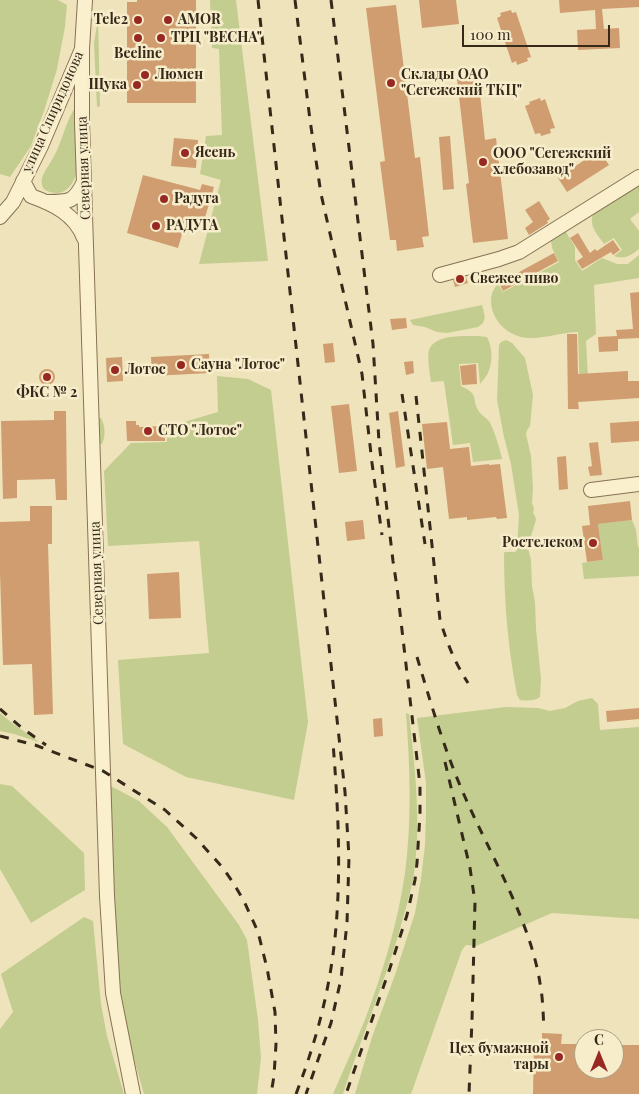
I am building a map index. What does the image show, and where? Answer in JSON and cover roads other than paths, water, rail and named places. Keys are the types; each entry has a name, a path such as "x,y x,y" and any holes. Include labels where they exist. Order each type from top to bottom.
{"street":[{"name":"улица Спиридонова","path":"0,217 13,202 41,146 82,50 84,0"},
{"name":"Северная улица","path":"82,50 82,122 112,993 133,1094"},
{"path":"440,274 519,252 639,177"},
{"path":"24,180 31,196 47,202 68,214 81,229 86,244"},
{"path":"13,202 32,200 65,202 78,195 84,182"},
{"path":"591,490 639,484"}],"railway":[{"path":"258,0 345,792 349,857 347,923 341,979 331,1023 306,1094"},
{"path":"295,0 321,194 362,374 382,535"},
{"path":"331,0 373,344 379,442 420,785 417,863 407,915 346,1094"},
{"path":"402,394 425,544"},
{"path":"416,396 440,620 452,653 468,683"},
{"path":"417,657 451,763 519,912 528,936 541,989 544,1029"},
{"path":"0,709 46,745"},
{"path":"0,736 35,745 103,771 165,810 196,838 223,868 244,901 258,932 267,968 275,1012 276,1044 271,1094"},
{"path":"296,1094 312,1050 320,1020 334,946 339,858 333,743"},
{"path":"445,762 470,868 475,902 469,1094"}],"place":[{"name":"Tele2","path":"138,20"},
{"name":"AMOR","path":"168,20"},
{"name":"Beeline","path":"138,38"},
{"name":"ТРЦ \"ВЕСНА\"","path":"161,38"},
{"name":"Люмен","path":"145,75"},
{"name":"Склады ОАО \"Сегежский ТКЦ\"","path":"391,83"},
{"name":"Щука","path":"137,85"},
{"name":"Ясень","path":"185,153"},
{"name":"ООО \"Сегежский хлебозавод\"","path":"483,162"},
{"name":"Радуга","path":"164,199"},
{"name":"РАДУГА","path":"156,226"},
{"name":"Свежее пиво","path":"460,279"},
{"name":"Сауна \"Лотос\"","path":"181,365"},
{"name":"Лотос","path":"115,370"},
{"name":"ФКС № 2","path":"47,377"},
{"name":"СТО \"Лотос\"","path":"148,431"},
{"name":"Ростелеком","path":"593,543"},
{"name":"Цех бумажной тары","path":"559,1057"}]}
